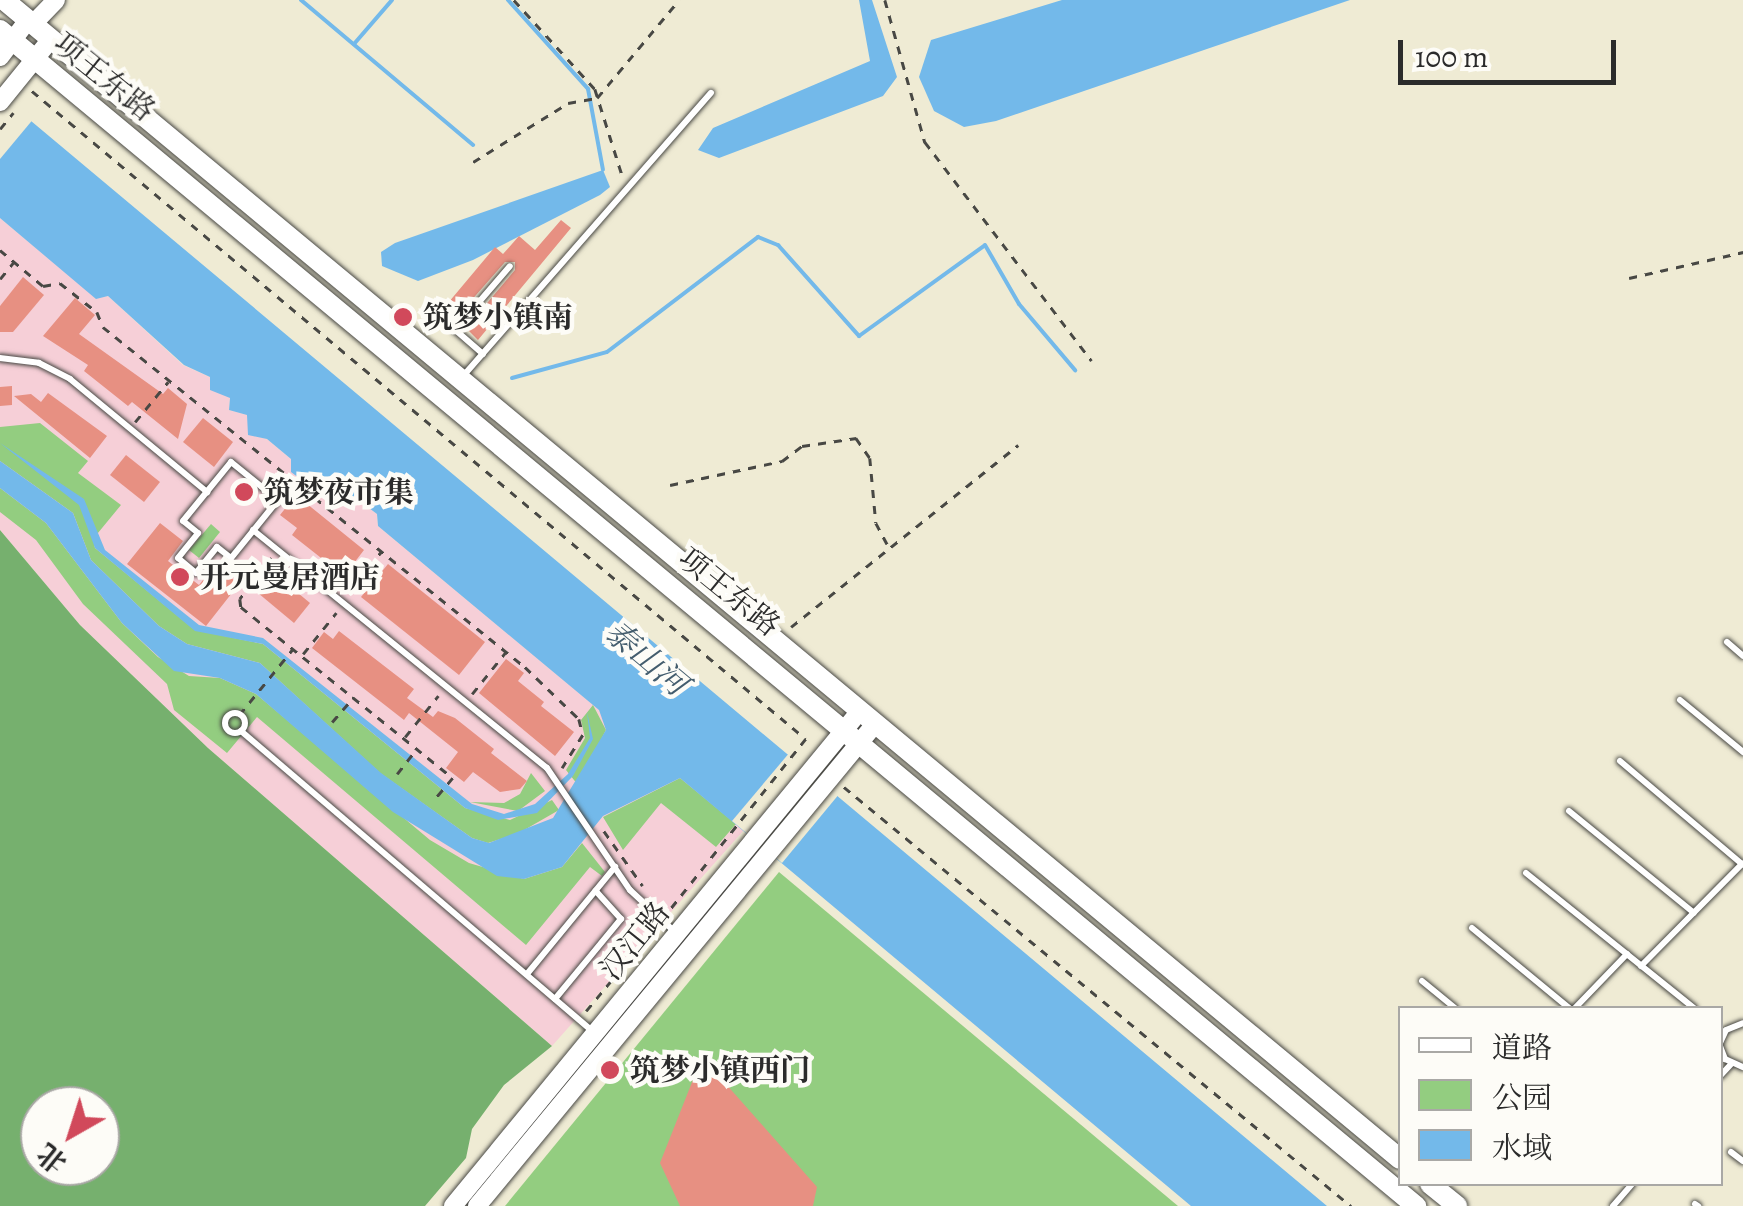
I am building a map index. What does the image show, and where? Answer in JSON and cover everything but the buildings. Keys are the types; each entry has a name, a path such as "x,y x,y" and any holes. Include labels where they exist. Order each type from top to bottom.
{"main road":[{"name":"项王东路","path":"4,0 776,643 860,726 1416,1206"},
{"name":"项王东路","path":"4,42 34,59 1398,1157"},
{"path":"1432,1186 1457,1206"}],"street":[{"path":"4,42 56,0"},
{"path":"11,95 51,39"},
{"name":"汉江路","path":"453,1206 817,763 860,726"},
{"name":"汉江路","path":"477,1206 764,860 835,783 860,726"}],"lane":[{"path":"460,380 711,93"},
{"path":"482,354 455,330 510,266"},
{"path":"0,358 56,371 206,492"},
{"path":"231,462 278,500 231,558 217,547 196,573 178,558 198,533 183,521 206,492 231,462"},
{"path":"251,533 547,768 615,868 677,934"},
{"path":"1727,642 1743,656"},
{"path":"1680,700 1743,752"},
{"path":"241,731 245,722 240,714 226,724 230,731 241,731 595,1033"},
{"path":"1620,761 1743,864 1642,966"},
{"path":"1569,811 1694,913"},
{"path":"527,974 615,868"},
{"path":"1526,873 1692,1006"},
{"path":"556,998 621,919 596,891"},
{"path":"1472,928 1570,1006"},
{"path":"1574,1006 1627,954"},
{"path":"1422,982 1452,1006"},
{"path":"1723,1049 1731,1064 1743,1067"},
{"path":"1723,1073 1731,1064"},
{"path":"1731,1152 1743,1162"},
{"path":"1614,1206 1630,1186"}],"path":[{"path":"514,0 584,74 597,98 628,188"},
{"path":"472,162 568,103 597,98 679,0"},
{"path":"885,0 925,142 1092,361"},
{"path":"0,128 11,95 806,738 798,756 730,839"},
{"path":"0,250 44,286 60,283 169,380 506,652 579,719 583,735 561,769"},
{"path":"1629,278 1743,252"},
{"path":"0,279 14,262"},
{"path":"129,428 169,380"},
{"path":"670,486 782,461 802,446 856,438 870,458 876,523 888,546"},
{"path":"776,643 888,546 1018,444"},
{"path":"254,480 269,461"},
{"path":"251,533 286,568"},
{"path":"302,655 381,551"},
{"path":"276,554 240,604 454,778 434,802"},
{"path":"326,600 341,605"},
{"path":"240,714 294,648"},
{"path":"466,702 506,652"},
{"path":"404,738 446,686"},
{"path":"332,722 354,697"},
{"path":"396,774 417,748"},
{"path":"835,783 849,788 1351,1206"}],"shaded area":[{"path":"0,218 96,298 108,296 183,365 210,377 230,398 229,410 248,415 248,434 267,439 291,459 292,472 320,472 330,491 340,485 350,502 361,502 377,514 378,526 744,830 552,1046 208,748 80,625 0,530"}],"green space":[{"path":"40,423 88,461 78,473 121,505 93,539 95,548 195,630 263,644 465,808 510,820 552,800 559,810 519,833 488,843 472,838 380,773 260,663 187,644 159,626 91,560 73,513 0,461 0,427"},
{"path":"0,488 46,523 122,623 158,657 189,676 220,678 256,694 430,840 469,863 524,879 562,867 582,843 605,872 602,876 590,867 526,945 257,717 227,753 174,710 167,684 83,604 36,540 0,512"},
{"path":"211,524 220,532 199,558 189,550"},
{"path":"0,530 80,625 208,748 552,1046 504,1085 472,1129 466,1158 425,1206 0,1206"},
{"path":"593,705 606,730 578,785 566,770 585,738 581,720"},
{"path":"531,773 545,791 518,811 470,802 504,803 520,794"},
{"path":"680,778 736,824 716,847 661,803 623,850 603,817"},
{"path":"779,872 1178,1206 505,1206"}],"water":[{"path":"859,0 872,0 897,77 883,96 719,158 698,150 713,128 870,61"},
{"path":"1062,0 1350,0 996,121 964,127 934,111 919,77 931,40"},
{"name":"泰山河","path":"0,95 1327,1206 1191,1206 680,778 603,816 562,867 524,879 497,876 393,812 256,694 220,678 174,671 122,623 46,523 0,488 0,461 73,513 91,560 159,626 187,644 260,663 381,773 472,838 489,843 553,818 606,730 599,710 378,526 377,514 361,502 350,502 340,485 331,492 320,473 299,478 291,472 291,459 267,439 248,435 247,415 229,410 230,398 210,390 210,377 184,365 108,296 96,299 0,218"},
{"path":"603,170 610,187 600,195 473,260 418,281 382,266 381,252 395,243"},
{"path":"0,443 84,499 105,550 199,625 263,638 472,804 504,814 535,804 568,774 590,738 587,712 593,739 573,776 537,813 498,820 465,808 263,644 195,631 95,548 79,505"}],"pier":[{"path":"0,90 35,117 0,159"},
{"path":"790,752 840,793 782,863 732,821"}],"waterway":[{"path":"301,0 473,145"},
{"path":"354,44 392,0"},
{"path":"508,0 588,89 603,170"},
{"path":"512,378 607,352 758,237 778,245 859,336 985,245 1019,304 1075,370"}],"place":[{"name":"筑梦小镇南","path":"403,317"},
{"name":"筑梦夜市集","path":"244,492"},
{"name":"开元曼居酒店","path":"180,577"},
{"name":"筑梦小镇西门","path":"610,1070"}]}
